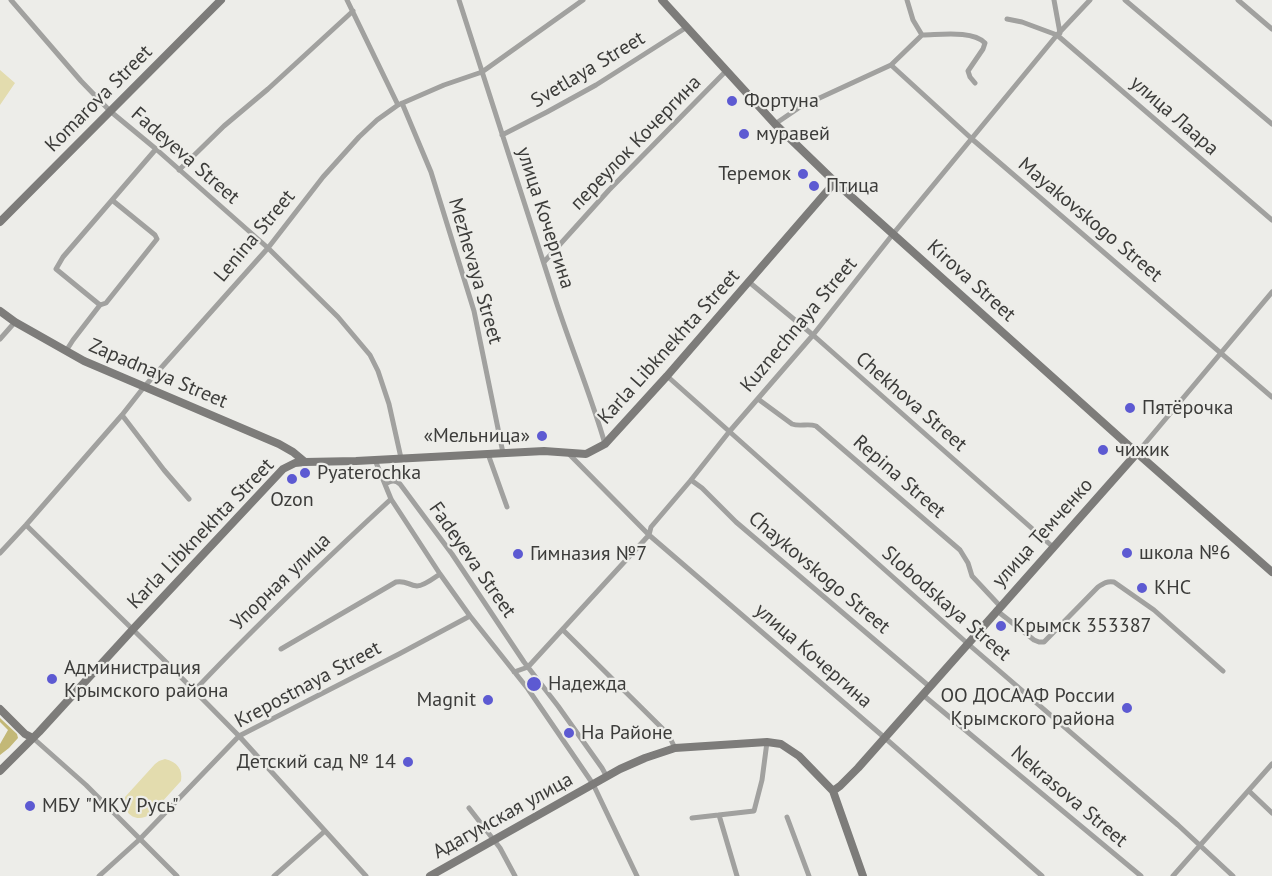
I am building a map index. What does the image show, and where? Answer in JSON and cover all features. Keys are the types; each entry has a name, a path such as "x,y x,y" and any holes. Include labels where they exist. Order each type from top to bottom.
{"main road":[{"name":"Komarova Street","path":"0,222 220,0"},
{"name":"Kirova Street","path":"662,0 775,124 835,182 1272,572"},
{"name":"Karla Libknekhta Street","path":"0,771 278,474 289,465 305,462 488,453 544,451 586,453 605,444 835,182"},
{"name":"Zapadnaya Street","path":"0,311 84,361 279,444 305,462"},
{"name":"улица Темченко","path":"833,791 885,738 1137,453"},
{"path":"0,709 25,734 33,738"},
{"path":"767,741 781,744 799,756 833,791 863,876"},
{"name":"Адагумская улица","path":"430,876 620,769 645,758 675,748 767,741"}],"street":[{"name":"Fadeyeva Street","path":"11,0 110,111 268,248 338,317 370,355 384,386 401,458"},
{"name":"Mezhevaya Street","path":"347,0 400,104 430,172 474,311 503,453"},
{"name":"улица Кочергина","path":"459,0 553,293 595,409 605,444"},
{"name":"Lenina Street","path":"0,553 268,248 323,177 377,120 400,104 482,72 583,0"},
{"path":"907,0 913,20 922,35"},
{"path":"1007,19 1058,34 1054,0"},
{"name":"Kuznechnaya Street","path":"528,667 649,534 651,527 729,432 813,335 1058,34 1090,0"},
{"path":"1125,0 1272,124"},
{"path":"1239,0 1272,29"},
{"path":"179,171 224,126 353,11"},
{"name":"Svetlaya Street","path":"502,135 596,85 687,27"},
{"name":"улица Лаара","path":"1058,34 1272,220"},
{"path":"775,124 800,107 891,65 922,35 967,35 980,38 985,43 983,49 968,71 975,82"},
{"name":"Mayakovskogo Street","path":"891,65 972,139 1272,397"},
{"name":"переулок Кочергина","path":"544,262 609,190 726,71"},
{"path":"100,305 56,269 63,257 156,149"},
{"path":"66,351 100,305 106,303 157,239 112,200"},
{"name":"Chekhova Street","path":"749,282 813,335 1053,547"},
{"name":"улица Темченко","path":"1137,453 1272,292"},
{"path":"0,339 15,321"},
{"name":"Slobodskaya Street","path":"667,376 967,643 1178,825 1233,876"},
{"name":"Repina Street","path":"758,399 792,424 816,426 960,550 972,576 998,608 1034,640 1044,642 1098,587 1109,581 1114,582 1154,610 1223,671"},
{"path":"122,415 189,499"},
{"path":"488,453 507,507"},
{"name":"улица Кочергина","path":"568,453 649,534 1042,876"},
{"name":"Fadeyeva Street","path":"375,460 391,499 440,574 534,697 593,784 637,876"},
{"name":"Chaykovskogo Street","path":"691,480 736,522 930,687"},
{"name":"Fadeyeva Street","path":"385,484 392,481 400,484 452,554 528,667 564,714 607,777"},
{"name":"Упорная улица","path":"194,691 252,629 391,499"},
{"path":"26,525 239,736 366,876"},
{"path":"280,650 396,582 408,582 416,586 440,574"},
{"name":"Krepostnaya Street","path":"99,876 140,839 239,736 470,616"},
{"path":"563,630 668,735 675,748"},
{"path":"514,672 528,667"},
{"name":"Nekrasova Street","path":"923,695 1141,876"},
{"path":"33,738 86,785 177,876"},
{"path":"692,818 754,811 762,780 767,741"},
{"path":"1173,876 1272,764"},
{"path":"1249,791 1272,813"},
{"path":"469,808 500,848 515,876"},
{"path":"719,815 737,876"},
{"path":"787,817 809,876"},
{"path":"274,876 325,831"}],"shaded area":[{"path":"0,70 15,83 0,105"},
{"path":"0,718 17,734 18,738 0,755 0,744 8,730 0,722"},
{"path":"165,759 178,767 181,781 151,814 140,818 131,816 126,808 125,797 155,764"}],"place":[{"name":"Фортуна","path":"732,101"},
{"name":"муравей","path":"744,134"},
{"name":"Теремок","path":"803,174"},
{"name":"Птица","path":"814,186"},
{"name":"Пятёрочка","path":"1130,408"},
{"name":"«Мельница»","path":"542,436"},
{"name":"чижик","path":"1103,450"},
{"name":"Pyaterochka","path":"305,473"},
{"name":"Ozon","path":"292,479"},
{"name":"школа №6","path":"1127,553"},
{"name":"Гимназия №7","path":"518,554"},
{"name":"КНС","path":"1142,588"},
{"name":"Крымск 353387","path":"1001,626"},
{"name":"Администрация Крымского района","path":"52,679"},
{"name":"Надежда","path":"534,684"},
{"name":"Magnit","path":"488,700"},
{"name":"ОО ДОСААФ России Крымского района","path":"1127,708"},
{"name":"На Районе","path":"569,733"},
{"name":"Детский сад № 14","path":"408,762"},
{"name":"МБУ \"МКУ Русь\"","path":"30,806"}]}
